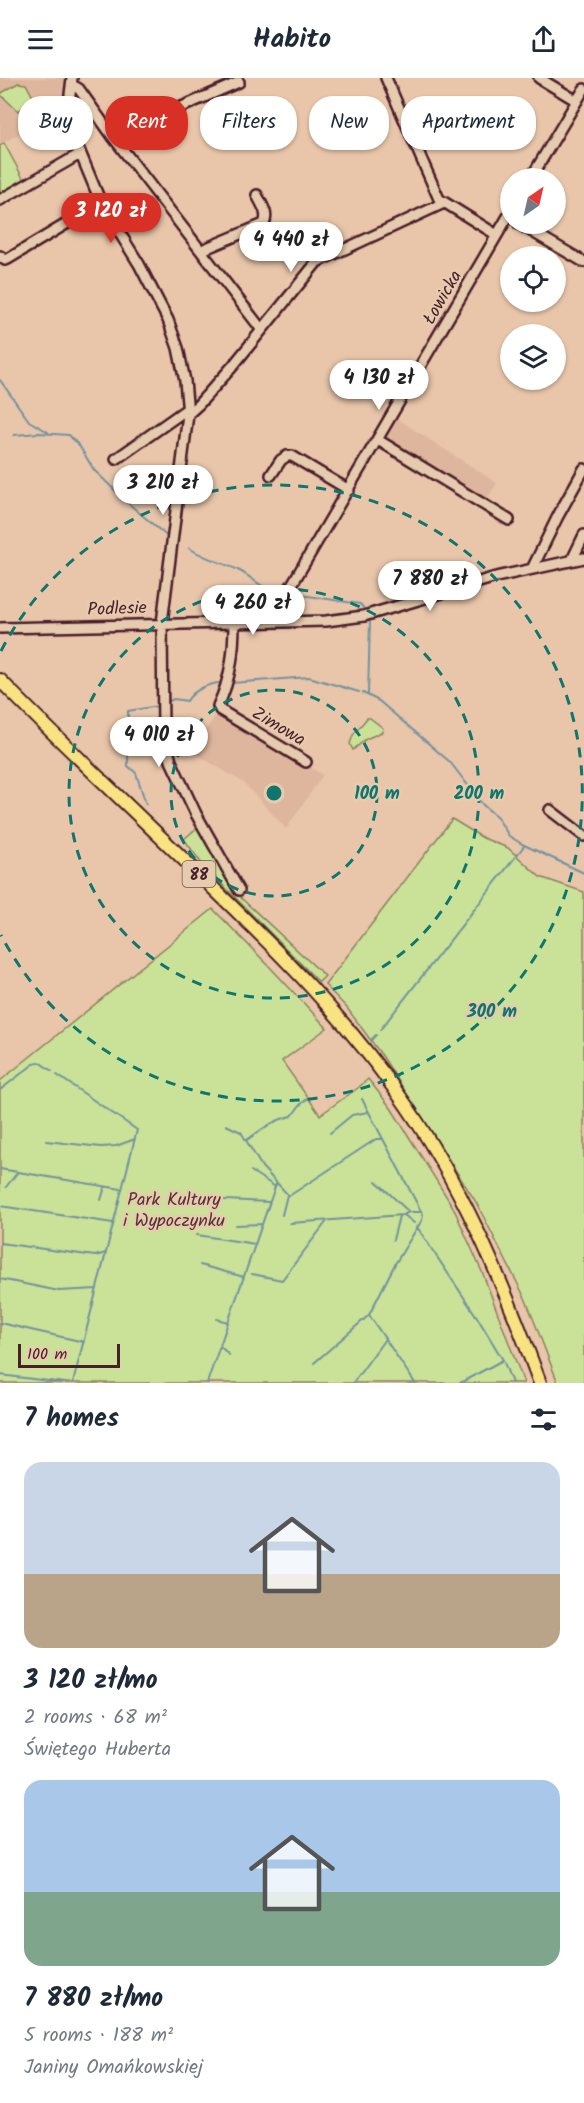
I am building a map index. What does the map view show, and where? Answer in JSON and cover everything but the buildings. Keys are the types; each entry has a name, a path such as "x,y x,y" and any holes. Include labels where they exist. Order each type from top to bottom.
{"main road":[{"name":"88","path":"0,680 274,947 322,998 368,1053 424,1132 467,1208 501,1281 540,1383"}],"street":[{"path":"386,78 439,199 497,235"},
{"path":"538,78 577,101"},
{"path":"72,82 105,126"},
{"path":"72,82 68,111 80,154 101,203 139,264 168,320 178,348 188,411 162,623 162,723 166,748 196,814 239,890"},
{"path":"188,104 239,82"},
{"path":"537,168 584,89"},
{"path":"123,150 262,330"},
{"path":"0,200 80,154"},
{"path":"202,250 264,224 266,214 257,195"},
{"path":"0,256 4,260 8,259 101,203"},
{"path":"116,459 199,404 317,262 444,203"},
{"name":"Łowicka","path":"270,622 500,230"},
{"path":"536,234 584,262"},
{"path":"378,440 509,520"},
{"path":"271,475 281,460 292,456 348,490"},
{"path":"532,568 584,469"},
{"path":"572,560 584,535"},
{"name":"Podlesie","path":"0,628 326,621 364,616 532,568 584,558"},
{"name":"Zimowa","path":"234,622 232,666 229,681 218,706 220,710 306,762"},
{"path":"550,810 584,836"}],"shaded area":[{"path":"0,78 66,78 63,96 18,96 18,134 0,145"},
{"path":"396,418 497,483 484,504 383,441"},
{"path":"218,712 323,775 286,829 244,783 191,751"}],"green space":[{"path":"18,83 26,84 32,96 18,96 18,111 0,94"},
{"path":"4,143 24,180 0,194 0,146"},
{"path":"367,718 383,728 382,732 366,739 353,750 350,744 353,735"},
{"path":"452,819 483,838 508,848 540,877 584,892 584,1383 558,1383 526,1300 476,1202 383,1057 347,1008 325,985"},
{"path":"197,828 242,899 325,976 319,982 202,864 184,839"},
{"name":"Park Kultury i Wypoczynku","path":"213,909 327,1028 282,1061 320,1115 368,1079 391,1108 453,1207 483,1274 524,1383 0,1383 0,1081"}],"waterway":[{"path":"0,380 29,421 48,432"},
{"path":"14,435 39,433 69,435 80,447 94,470 169,538"},
{"path":"189,548 242,572 267,588 281,592"},
{"path":"295,594 360,604 366,611"},
{"path":"368,695 370,621"},
{"path":"232,683 309,677 359,692"},
{"path":"169,701 174,699 187,701 193,693 213,684 223,683"},
{"path":"363,693 379,701 450,762 483,805 497,817 509,836 584,873"},
{"path":"146,804 136,773 128,766 128,711 158,706"},
{"path":"380,1030 524,846"},
{"path":"371,1040 376,1035"},
{"path":"0,1090 35,1063 39,1062 52,1071"},
{"path":"57,1075 137,1130 73,1383"},
{"path":"247,1140 274,1122 292,1116 307,1099"},
{"path":"362,1099 383,1139"},
{"path":"330,1133 352,1115 368,1112"},
{"path":"226,1125 241,1132 262,1167 289,1196 376,1139 383,1139 423,1215 369,1315 415,1383"},
{"path":"46,1141 101,1147 116,1146 135,1139"},
{"path":"0,1169 121,1189"},
{"path":"251,1171 274,1186"},
{"path":"6,1187 17,1173"},
{"path":"376,1181 409,1212"},
{"path":"207,1383 276,1184"},
{"path":"101,1200 105,1187"},
{"path":"282,1215 287,1195"},
{"path":"203,1199 269,1202"},
{"path":"0,1206 113,1223"},
{"path":"290,1223 422,1212"},
{"path":"404,1215 414,1223"},
{"path":"393,1240 399,1216"},
{"path":"252,1274 282,1280 327,1221"},
{"path":"236,1225 262,1224"},
{"path":"417,1227 477,1317 503,1360 512,1383"},
{"path":"197,1235 255,1244"},
{"path":"0,1243 95,1256 106,1253"},
{"path":"200,1265 244,1277"},
{"path":"0,1279 59,1291 97,1289"},
{"path":"314,1363 368,1316"},
{"path":"217,1319 228,1322"},
{"path":"0,1323 84,1342"},
{"path":"353,1383 385,1339"},
{"path":"220,1346 229,1355"},
{"path":"460,1383 503,1360"},
{"path":"0,1375 65,1383"}]}
